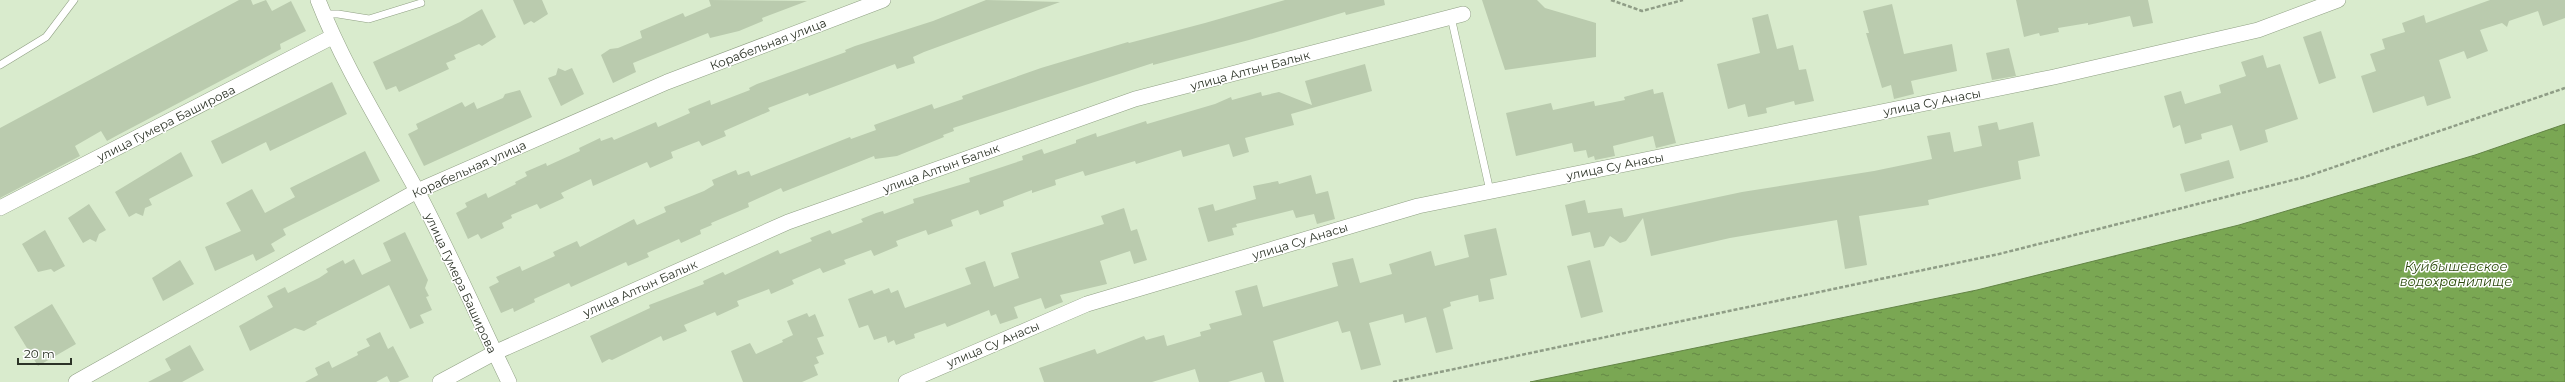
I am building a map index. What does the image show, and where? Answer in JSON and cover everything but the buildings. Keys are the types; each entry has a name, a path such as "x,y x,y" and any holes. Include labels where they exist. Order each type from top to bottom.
{"street":[{"name":"Корабельная улица","path":"76,382 417,191 667,82 883,0"},
{"name":"улица Су Анасы","path":"906,382 1087,304 1418,206 2061,76 2258,30 2338,0"},
{"name":"улица Гумера Баширова","path":"320,7 332,37 417,191 460,275 494,353 509,382"},
{"name":"улица Алтын Балык","path":"440,382 494,353 788,222 1135,99 1457,15"},
{"name":"улица Гумера Баширова","path":"0,208 332,37"}],"lane":[{"path":"0,65 46,37 74,0"},
{"path":"320,7 338,14 369,19 421,3"},
{"path":"1457,15 1490,191"}],"path":[{"path":"1611,0 1642,11 1683,0"},
{"path":"1392,382 2006,252 2305,177 2565,88"}],"water":[{"name":"Куйбышевское водохранилище","path":"2565,124 2565,382 1530,382 1977,290 2239,225 2475,155"}]}
